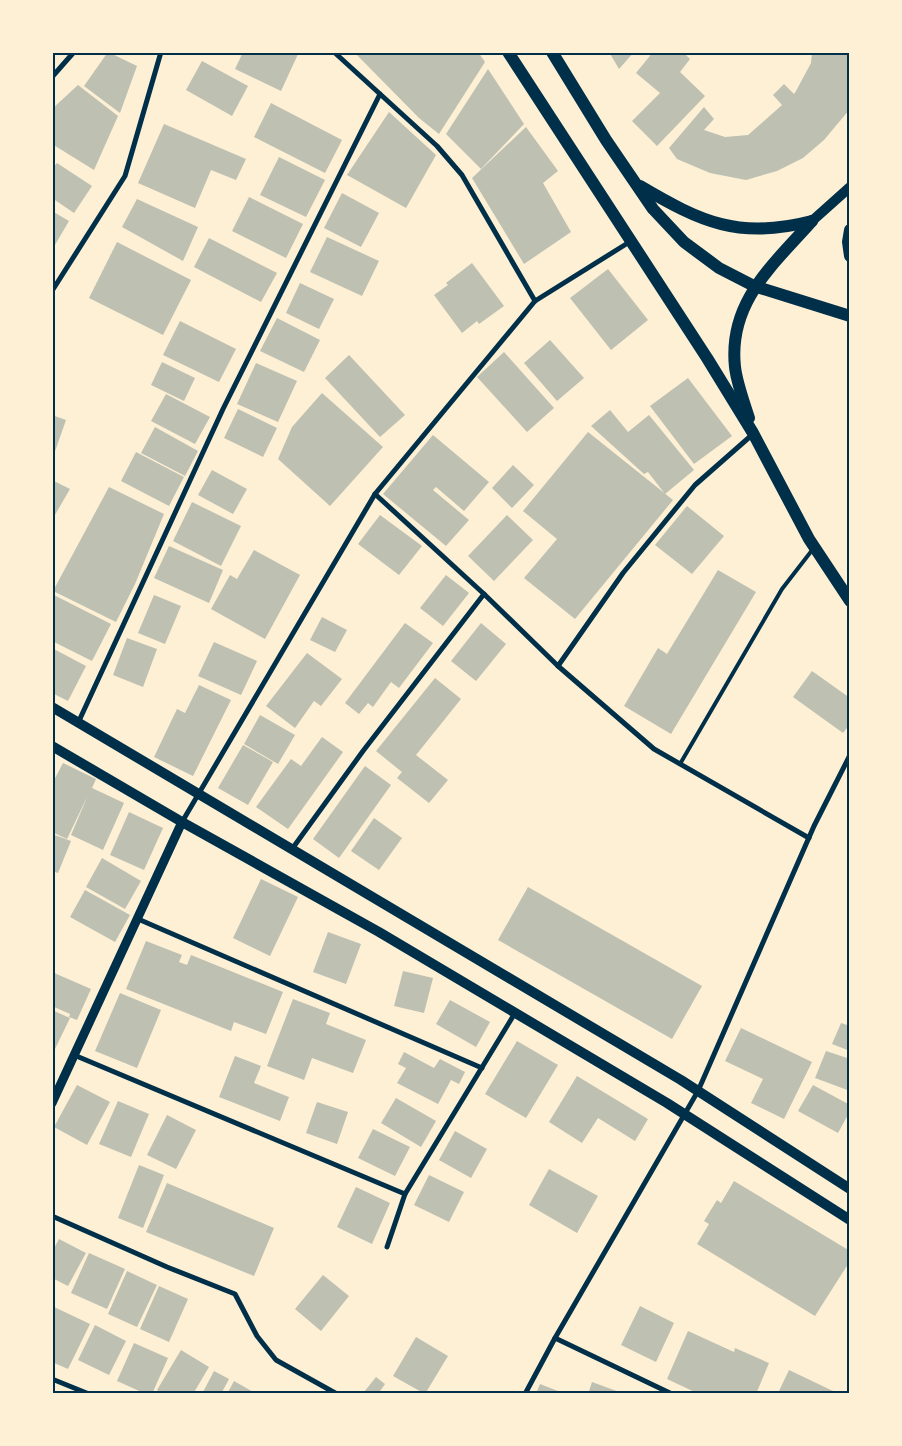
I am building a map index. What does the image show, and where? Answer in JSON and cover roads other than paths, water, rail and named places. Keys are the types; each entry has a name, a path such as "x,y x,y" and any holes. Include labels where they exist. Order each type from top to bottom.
{"main road":[{"path":"508,52 753,433 814,547 850,601"},
{"path":"552,52 653,209 684,242 719,268 754,286 850,316"},
{"path":"636,183 692,215 714,224 741,229 770,229 812,221"},
{"path":"753,433 735,368 734,339 741,313 754,286 812,221 850,187"},
{"path":"850,230 848,242 850,256"},
{"path":"52,707 198,792 698,1091 850,1189"},
{"path":"53,748 379,932 516,1013 684,1114 850,1220"}],"street":[{"path":"52,76 74,52"},
{"path":"52,291 125,176 161,52"},
{"path":"334,52 438,146 462,175 535,301"},
{"path":"78,723 223,409 380,94"},
{"path":"52,1103 182,822 374,494 535,301 631,241"},
{"path":"558,666 623,572 696,485 753,433"},
{"path":"374,494 484,594 558,666 654,749 809,838"},
{"path":"292,849 363,751 484,594"},
{"path":"525,1394 555,1338 698,1091 809,838 850,755"},
{"path":"138,919 482,1068"},
{"path":"386,1247 405,1194 516,1013"},
{"path":"74,1055 405,1194"},
{"path":"52,1216 167,1267 235,1294 257,1336 276,1360 337,1394"},
{"path":"555,1338 672,1394"},
{"path":"52,1379 90,1394"}],"lane":[{"path":"680,764 782,589 814,547"}]}
